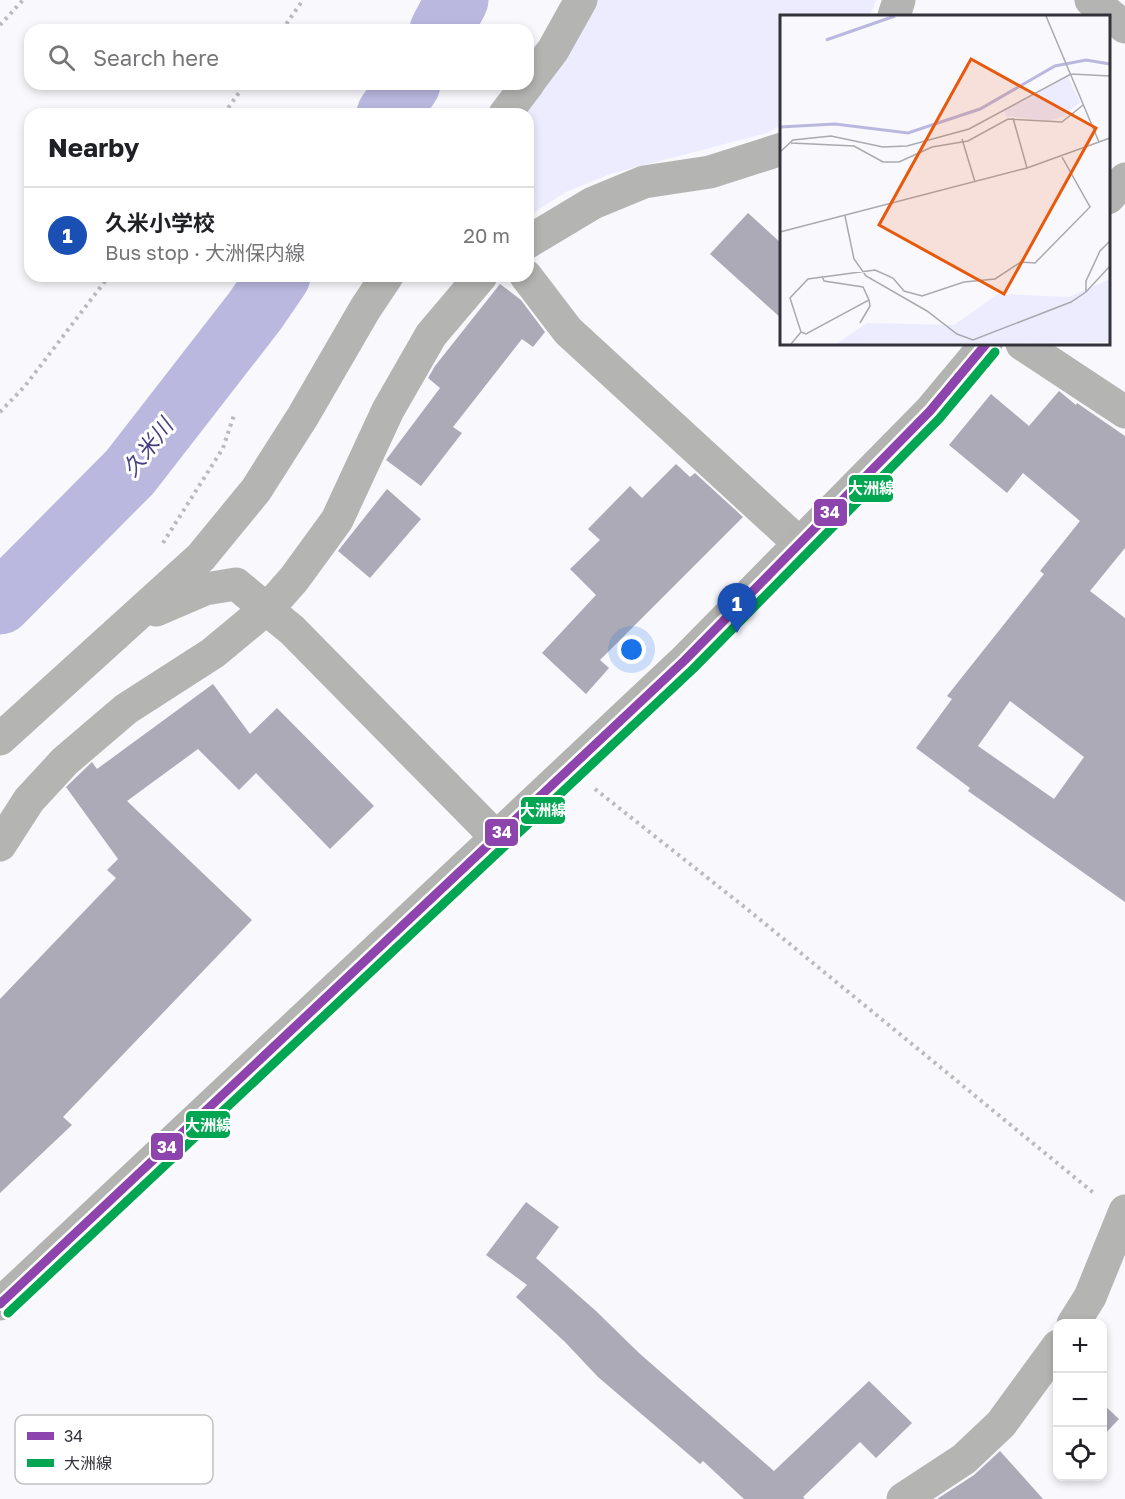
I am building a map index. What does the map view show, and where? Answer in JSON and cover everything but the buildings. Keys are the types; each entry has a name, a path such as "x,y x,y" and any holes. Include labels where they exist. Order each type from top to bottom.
{"main road":[{"path":"1110,196 1125,179"},
{"path":"0,1304 685,660 801,545 930,411 985,345"}],"street":[{"path":"534,76 553,50 581,0"},
{"path":"894,15 899,0"},
{"path":"1091,0 1110,15"},
{"path":"1110,15 1125,27"},
{"path":"510,108 523,90"},
{"path":"534,238 593,203 644,182 710,172 780,150"},
{"path":"0,739 201,557 256,490 383,282"},
{"path":"0,845 29,800 65,760 126,709 213,653 267,608 294,579 336,520 388,410 431,335 476,282"},
{"path":"531,282 568,331 801,545"},
{"path":"1024,345 1125,412"},
{"path":"120,630 173,601 205,589 236,584 292,630 496,837"},
{"path":"1076,1319 1090,1297 1124,1211"},
{"path":"903,1499 964,1459 1002,1424 1053,1353"}],"path":[{"path":"0,25 23,0"},
{"path":"286,24 303,0"},
{"path":"228,108 241,90"},
{"path":"0,412 25,386 104,282"},
{"path":"161,548 223,448 234,414"},
{"path":"568,768 747,909 1093,1192 1124,1211"}],"shaded area":[{"path":"593,0 876,0 870,15 780,15 780,126 767,133 610,174 566,192 534,212 534,108 522,108"}],"waterway":[{"name":"久米川","path":"444,24 457,0"},
{"name":"久米川","path":"392,108 405,90"},
{"name":"久米川","path":"0,603 130,472 275,282"}],"transit line":[{"name":"34","path":"0,1304 685,660 930,411 985,345"},
{"name":"大洲線","path":"8,1313 693,669 939,419 995,352"}],"place":[{"name":"久米小学校","path":"737,633"}]}
